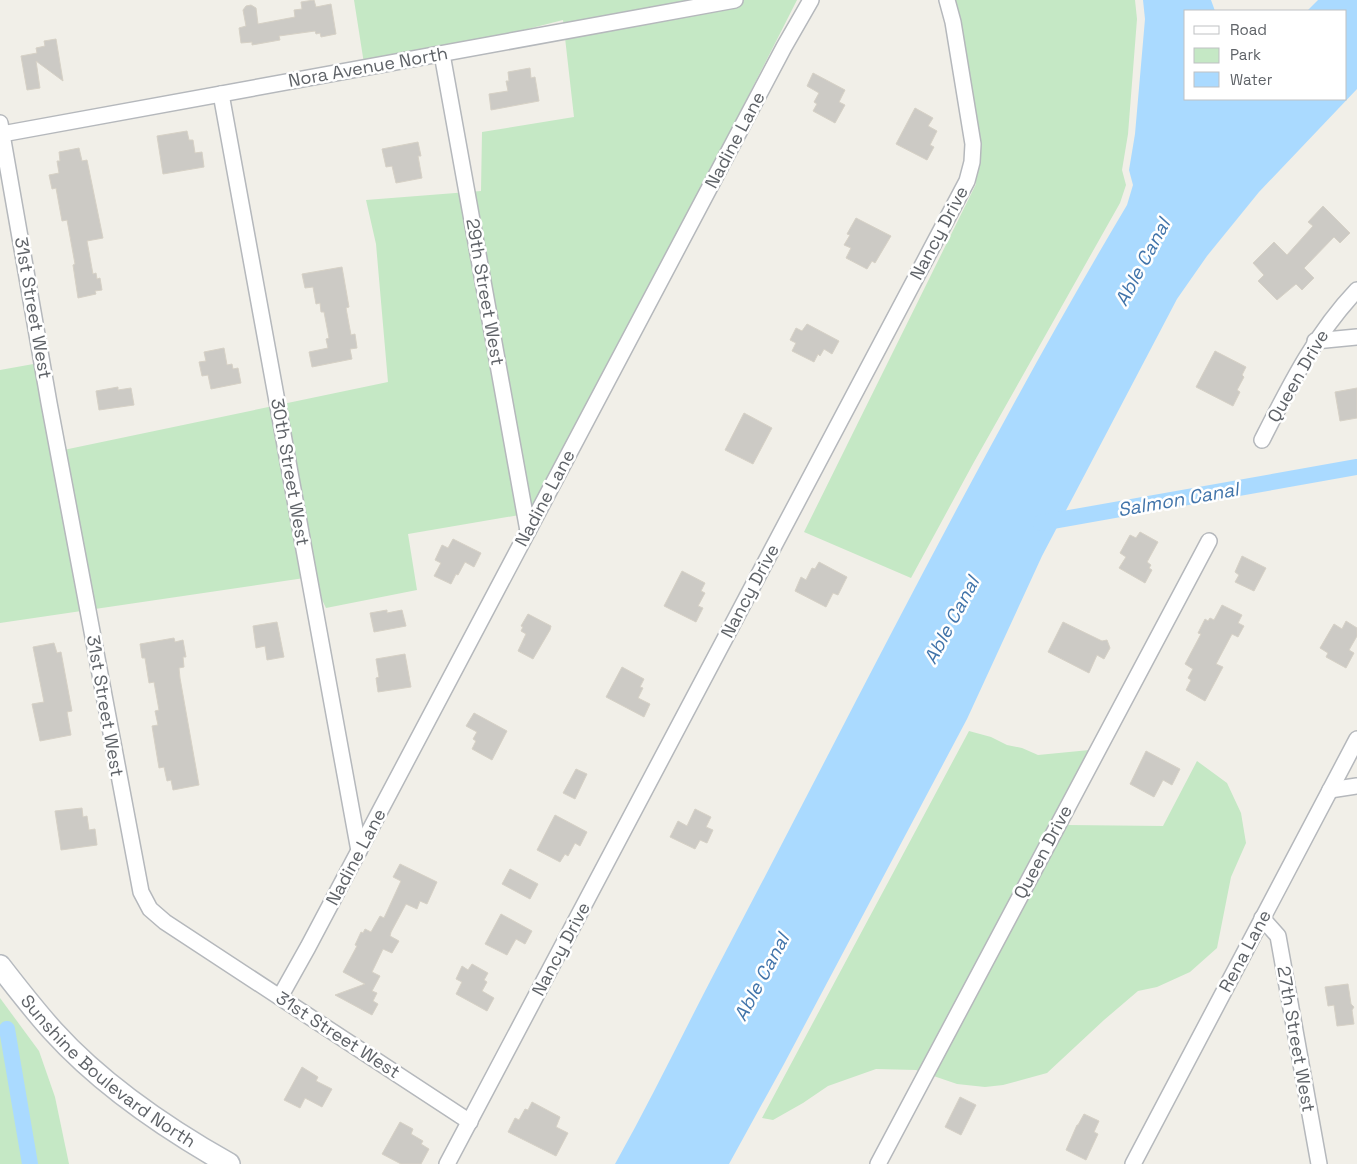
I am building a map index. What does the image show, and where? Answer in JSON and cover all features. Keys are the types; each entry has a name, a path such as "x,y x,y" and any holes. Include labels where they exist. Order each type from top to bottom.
{"street":[{"name":"Nora Avenue North","path":"1,129 221,94 735,0"},
{"name":"Nadine Lane","path":"280,997 784,47 811,0"},
{"name":"Nancy Drive","path":"447,1164 967,181 972,162 973,144 947,0"},
{"name":"29th Street West","path":"442,54 528,531"},
{"name":"30th Street West","path":"221,94 359,851"},
{"name":"31st Street West","path":"1,129 51,412 140,892 150,909 165,922 470,1122"},
{"name":"Queen Drive","path":"1262,440 1305,357 1343,305 1357,290"},
{"path":"1316,341 1357,337"},
{"name":"Queen Drive","path":"878,1164 1209,541"},
{"name":"Rena Lane","path":"1133,1164 1357,739"},
{"path":"1330,790 1357,786"},
{"name":"27th Street West","path":"1262,918 1278,936 1319,1164"},
{"name":"Sunshine Boulevard North","path":"0,966 25,999 54,1032 88,1064 159,1121 229,1164"}],"green space":[{"path":"354,0 797,0 537,512 408,534 417,590 326,608 311,577 0,623 0,370 39,363 54,452 388,382 376,244 366,200 481,191 482,132 574,117 563,20 365,70"},
{"path":"948,0 1135,0 1137,19 1128,134 1122,170 1126,185 1120,203 911,578 804,532 976,184"},
{"path":"969,731 991,737 1007,745 1022,748 1038,755 1100,749 1068,825 1163,826 1197,761 1227,783 1241,813 1246,843 1231,877 1217,948 1190,972 1157,987 1138,991 1047,1073 1003,1085 985,1087 957,1084 916,1070 876,1069 828,1086 773,1120 762,1118"},
{"path":"0,998 39,1051 55,1097 69,1164 0,1164"}],"water":[{"name":"Able Canal","path":"1143,0 1211,0 1215,10 1184,10 1184,100 1347,100 1259,192 1207,256 1177,299 1042,556 967,719 729,1164 615,1164 968,489 1072,299 1127,205 1133,185 1129,170 1135,134 1145,19"},
{"path":"1318,0 1357,0 1357,89 1347,100 1347,10 1308,10"}],"building":[{"path":"314,0 316,7 331,4 336,34 321,37 320,33 316,34 315,31 279,36 280,40 252,45 252,42 241,43 239,28 246,26 243,10 246,6 251,5 256,8 258,24 295,17 294,10 302,9 301,2"},
{"path":"56,39 63,81 36,61 40,88 27,90 21,56 37,53 36,48 45,46 44,41"},
{"path":"530,68 531,78 535,77 539,101 491,110 489,94 508,91 506,81 509,81 508,72"},
{"path":"813,73 845,90 839,102 845,105 835,123 813,111 817,104 814,102 819,93 807,86"},
{"path":"915,108 933,118 928,126 937,131 930,145 934,147 927,160 896,144"},
{"path":"187,131 189,140 193,140 195,153 202,152 204,167 163,174 157,136"},
{"path":"418,142 421,156 418,156 422,178 396,183 392,166 386,167 382,149"},
{"path":"79,148 82,161 87,160 103,238 87,241 93,274 96,273 97,279 100,278 102,290 95,291 96,294 78,298 73,265 75,264 67,220 62,221 56,188 52,189 49,175 59,173 57,161 60,161 59,152"},
{"path":"1323,206 1350,233 1340,243 1334,237 1304,268 1314,278 1302,290 1296,284 1277,300 1258,281 1264,275 1253,263 1274,242 1287,255 1313,226 1308,222"},
{"path":"856,218 891,236 875,263 872,261 867,269 846,258 851,248 844,245 850,235 847,234"},
{"path":"342,267 349,307 346,308 351,335 355,334 357,348 350,349 352,359 312,367 309,352 328,348 326,339 329,338 324,312 321,312 320,303 316,304 313,287 305,288 302,274"},
{"path":"807,324 839,341 832,354 824,349 820,356 818,354 814,362 792,351 796,343 790,340 796,328 802,331"},
{"path":"224,348 227,365 232,364 233,369 238,368 241,383 211,389 208,375 202,376 199,362 206,361 204,352"},
{"path":"1215,351 1246,367 1242,375 1244,377 1237,390 1240,392 1233,406 1196,387"},
{"path":"118,387 118,390 131,388 134,405 99,410 96,391"},
{"path":"1357,388 1357,418 1340,421 1335,392"},
{"path":"744,413 772,428 753,464 725,450"},
{"path":"1140,532 1158,542 1147,562 1151,565 1149,568 1152,570 1145,583 1119,568 1126,557 1120,553 1130,535 1136,538"},
{"path":"453,539 481,553 474,567 465,562 451,584 434,576 441,563 435,560 442,545 448,548"},
{"path":"1242,556 1266,568 1254,591 1235,582 1239,575 1235,572"},
{"path":"819,562 847,577 838,595 833,593 826,607 795,591 801,577 806,580 812,568 815,569"},
{"path":"682,571 705,583 701,591 705,593 698,606 703,608 696,622 664,606"},
{"path":"1222,605 1242,615 1238,623 1244,626 1238,637 1232,634 1216,664 1223,667 1205,701 1186,690 1191,680 1188,678 1193,669 1185,664 1201,634 1198,633 1205,619 1208,621 1210,618 1214,620"},
{"path":"387,610 387,613 402,610 406,626 374,632 370,613"},
{"path":"528,614 551,626 533,659 518,651 526,634 521,631 523,627 521,626"},
{"path":"1346,621 1357,628 1357,636 1349,650 1354,653 1346,668 1326,657 1328,653 1320,648 1334,624 1342,629"},
{"path":"277,622 284,657 267,660 265,646 256,648 253,626"},
{"path":"1063,622 1102,641 1107,640 1110,648 1104,659 1097,655 1089,673 1048,652"},
{"path":"174,638 175,642 183,640 186,657 183,657 184,667 179,668 180,678 199,785 173,790 171,780 167,781 164,767 159,768 152,726 158,725 155,711 159,710 154,682 149,683 145,658 142,658 140,644"},
{"path":"54,643 57,653 61,652 72,711 67,712 71,735 40,741 32,704 44,702 33,647"},
{"path":"405,654 411,687 378,692 376,678 379,677 376,659"},
{"path":"622,667 644,679 640,687 643,688 638,698 650,704 644,717 606,697"},
{"path":"474,713 507,731 492,760 472,749 476,741 473,739 477,732 466,726"},
{"path":"1146,751 1180,769 1172,785 1163,780 1154,797 1130,784"},
{"path":"576,769 587,774 575,799 563,793"},
{"path":"82,808 83,817 87,816 89,830 95,829 97,845 61,850 55,811"},
{"path":"695,809 711,817 706,827 713,830 707,843 700,840 695,849 670,837 678,821 687,826"},
{"path":"555,815 587,832 580,846 575,843 568,856 565,854 560,862 537,850"},
{"path":"400,864 437,882 427,904 420,901 417,909 406,904 391,932 390,936 399,941 392,953 383,949 372,972 380,976 372,991 377,993 373,1001 378,1004 372,1015 335,995 365,984 343,972 357,946 355,945 361,932 363,933 365,929 371,932 380,916 384,918 401,881 393,877"},
{"path":"510,869 538,884 530,899 502,884"},
{"path":"501,914 532,931 525,944 516,939 507,955 485,944"},
{"path":"472,964 488,973 484,980 487,982 482,991 494,998 487,1011 456,994 462,982 456,979 462,966 468,970"},
{"path":"1348,984 1351,1004 1354,1007 1352,1010 1354,1024 1337,1026 1334,1005 1328,1006 1325,987"},
{"path":"302,1067 318,1077 316,1081 332,1089 322,1107 305,1098 300,1108 284,1100"},
{"path":"960,1097 976,1105 961,1135 945,1127"},
{"path":"532,1102 560,1117 556,1127 568,1133 556,1156 508,1132 515,1118 519,1120 525,1109 528,1110"},
{"path":"1084,1114 1099,1121 1094,1132 1098,1134 1086,1160 1066,1150"},
{"path":"400,1122 413,1129 411,1134 423,1141 421,1144 429,1149 421,1164 401,1164 382,1154"}],"waterway":[{"name":"Salmon Canal","path":"1041,523 1357,467"},
{"path":"7,1029 30,1164"}]}
